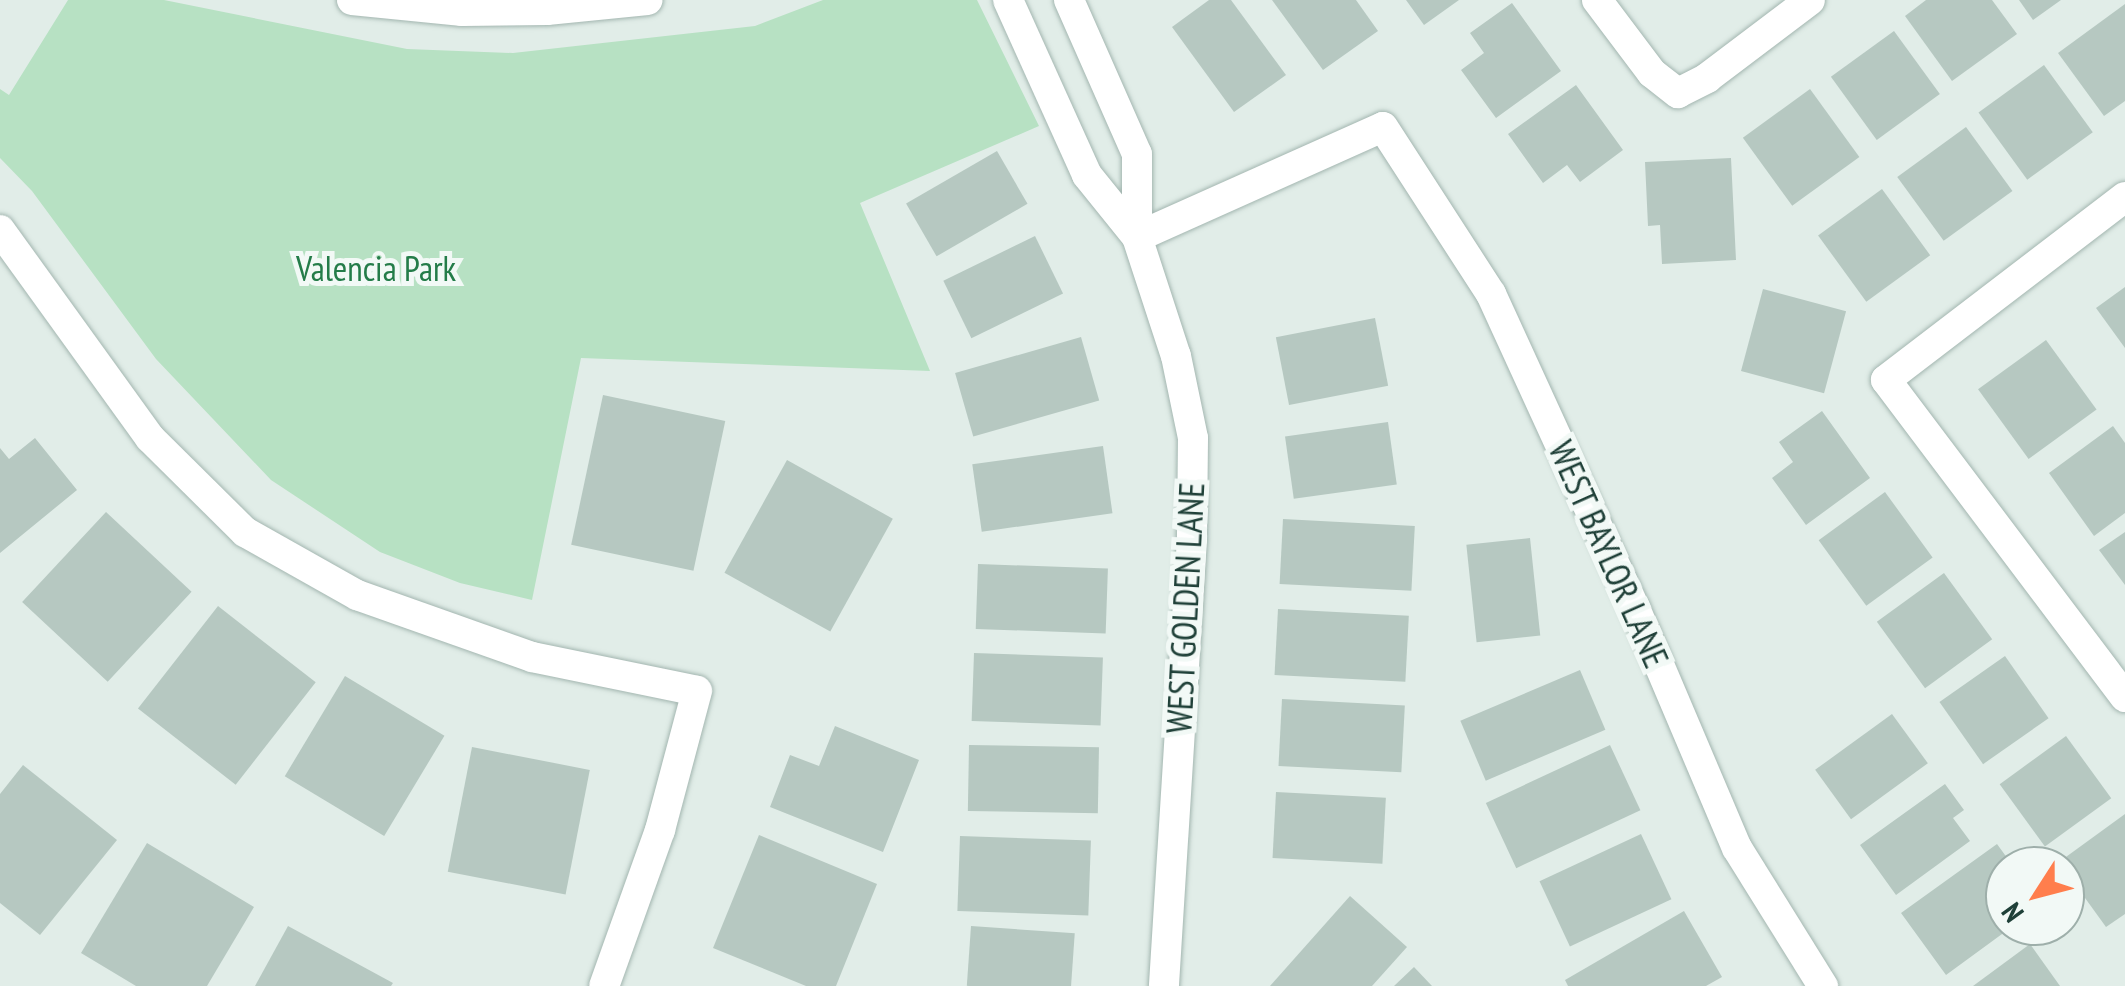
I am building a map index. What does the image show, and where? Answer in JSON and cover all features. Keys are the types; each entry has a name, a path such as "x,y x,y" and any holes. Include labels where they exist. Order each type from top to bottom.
{"street":[{"path":"352,0 462,11 547,10 648,0"},
{"name":"WEST GOLDEN LANE","path":"1008,0 1087,175 1137,238"},
{"name":"WEST GOLDEN LANE","path":"1069,0 1137,154 1137,238 1176,356 1193,438 1192,539 1164,986"},
{"path":"1596,0 1652,73 1678,93 1707,78 1810,0"},
{"name":"WEST BAYLOR LANE","path":"1137,238 1384,127 1491,294 1635,608 1737,848 1823,986"},
{"path":"2125,198 1886,380 2125,697"},
{"path":"0,230 150,438 245,532 356,595 532,658 696,691 660,830 604,986"}],"green space":[{"name":"Valencia Park","path":"68,0 164,0 407,49 513,53 755,26 823,0 977,0 1039,126 860,203 930,371 581,358 532,600 460,583 380,552 271,480 156,359 32,191 0,158 0,89 9,95"}],"building":[{"path":"1209,0 1231,0 1286,75 1234,112 1172,27"},
{"path":"1272,0 1356,0 1378,31 1323,70"},
{"path":"1406,0 1459,0 1424,25"},
{"path":"1926,0 1992,0 2017,34 1952,81 1905,16"},
{"path":"2019,0 2061,0 2033,20"},
{"path":"1512,3 1561,71 1496,118 1461,70 1484,53 1470,33"},
{"path":"2125,4 2125,101 2104,116 2058,53"},
{"path":"1894,31 1940,94 1877,140 1831,77"},
{"path":"2044,65 2093,132 2027,180 1978,113"},
{"path":"1576,85 1623,150 1580,182 1567,165 1543,183 1508,134"},
{"path":"1810,89 1859,157 1792,206 1743,138"},
{"path":"1966,127 2012,191 1944,241 1897,177"},
{"path":"997,151 1028,204 937,256 906,204"},
{"path":"1731,158 1736,260 1662,264 1660,225 1648,226 1645,162"},
{"path":"1882,189 1930,255 1866,302 1818,235"},
{"path":"1035,236 1063,294 971,338 943,281"},
{"path":"2125,287 2125,348 2096,308"},
{"path":"1763,289 1846,311 1824,393 1741,371"},
{"path":"1375,318 1388,386 1289,405 1276,337"},
{"path":"1081,337 1099,400 973,437 955,373"},
{"path":"2046,340 2097,410 2029,459 1978,389"},
{"path":"603,395 725,421 693,571 571,545"},
{"path":"1822,411 1870,478 1806,525 1772,478 1793,462 1779,442"},
{"path":"1388,422 1397,484 1294,499 1285,436"},
{"path":"2113,426 2125,443 2125,513 2094,536 2049,473"},
{"path":"35,438 77,490 0,553 0,448 9,459"},
{"path":"1103,446 1112,513 982,532 972,464"},
{"path":"787,460 893,519 830,631 724,573"},
{"path":"1885,492 1933,558 1866,606 1819,540"},
{"path":"106,512 192,592 108,682 22,602"},
{"path":"1283,519 1415,526 1411,591 1280,584"},
{"path":"2125,532 2125,585 2099,550"},
{"path":"1530,538 1540,635 1477,642 1466,545"},
{"path":"978,564 1108,569 1106,633 976,629"},
{"path":"1944,573 1992,639 1925,688 1877,622"},
{"path":"218,606 316,682 236,785 138,708"},
{"path":"1278,609 1409,616 1405,682 1275,675"},
{"path":"974,653 1103,658 1101,725 972,721"},
{"path":"2005,656 2049,718 1983,764 1939,702"},
{"path":"1580,670 1605,730 1486,781 1460,721"},
{"path":"345,676 444,736 384,836 285,776"},
{"path":"1282,699 1405,705 1401,772 1278,766"},
{"path":"1892,714 1928,763 1851,819 1815,770"},
{"path":"835,726 919,760 883,852 770,807 790,755 819,766"},
{"path":"2066,736 2111,798 2045,846 2000,784"},
{"path":"969,745 1099,747 1098,813 968,811"},
{"path":"1610,745 1640,810 1516,868 1486,803"},
{"path":"472,747 590,770 566,895 448,872"},
{"path":"23,765 117,840 40,935 0,903 0,794"},
{"path":"1945,784 1964,810 1953,818 1970,841 1896,895 1860,845"},
{"path":"1276,792 1386,798 1382,864 1273,858"},
{"path":"2125,814 2125,914 2106,927 2085,898 2085,846 2081,846"},
{"path":"1641,834 1671,899 1570,947 1539,881"},
{"path":"759,835 877,884 836,986 806,986 713,948"},
{"path":"960,836 1091,841 1088,916 957,911"},
{"path":"147,843 254,907 207,986 136,986 81,953"},
{"path":"1985,853 1986,946 1946,975 1901,913"},
{"path":"1350,896 1407,947 1372,986 1270,986"},
{"path":"1684,911 1722,977 1706,986 1568,986 1565,980"},
{"path":"288,926 393,983 255,986"},
{"path":"971,926 1075,933 1071,986 967,986"},
{"path":"2031,946 2060,986 1973,986"},
{"path":"1414,967 1432,986 1394,986"}]}
